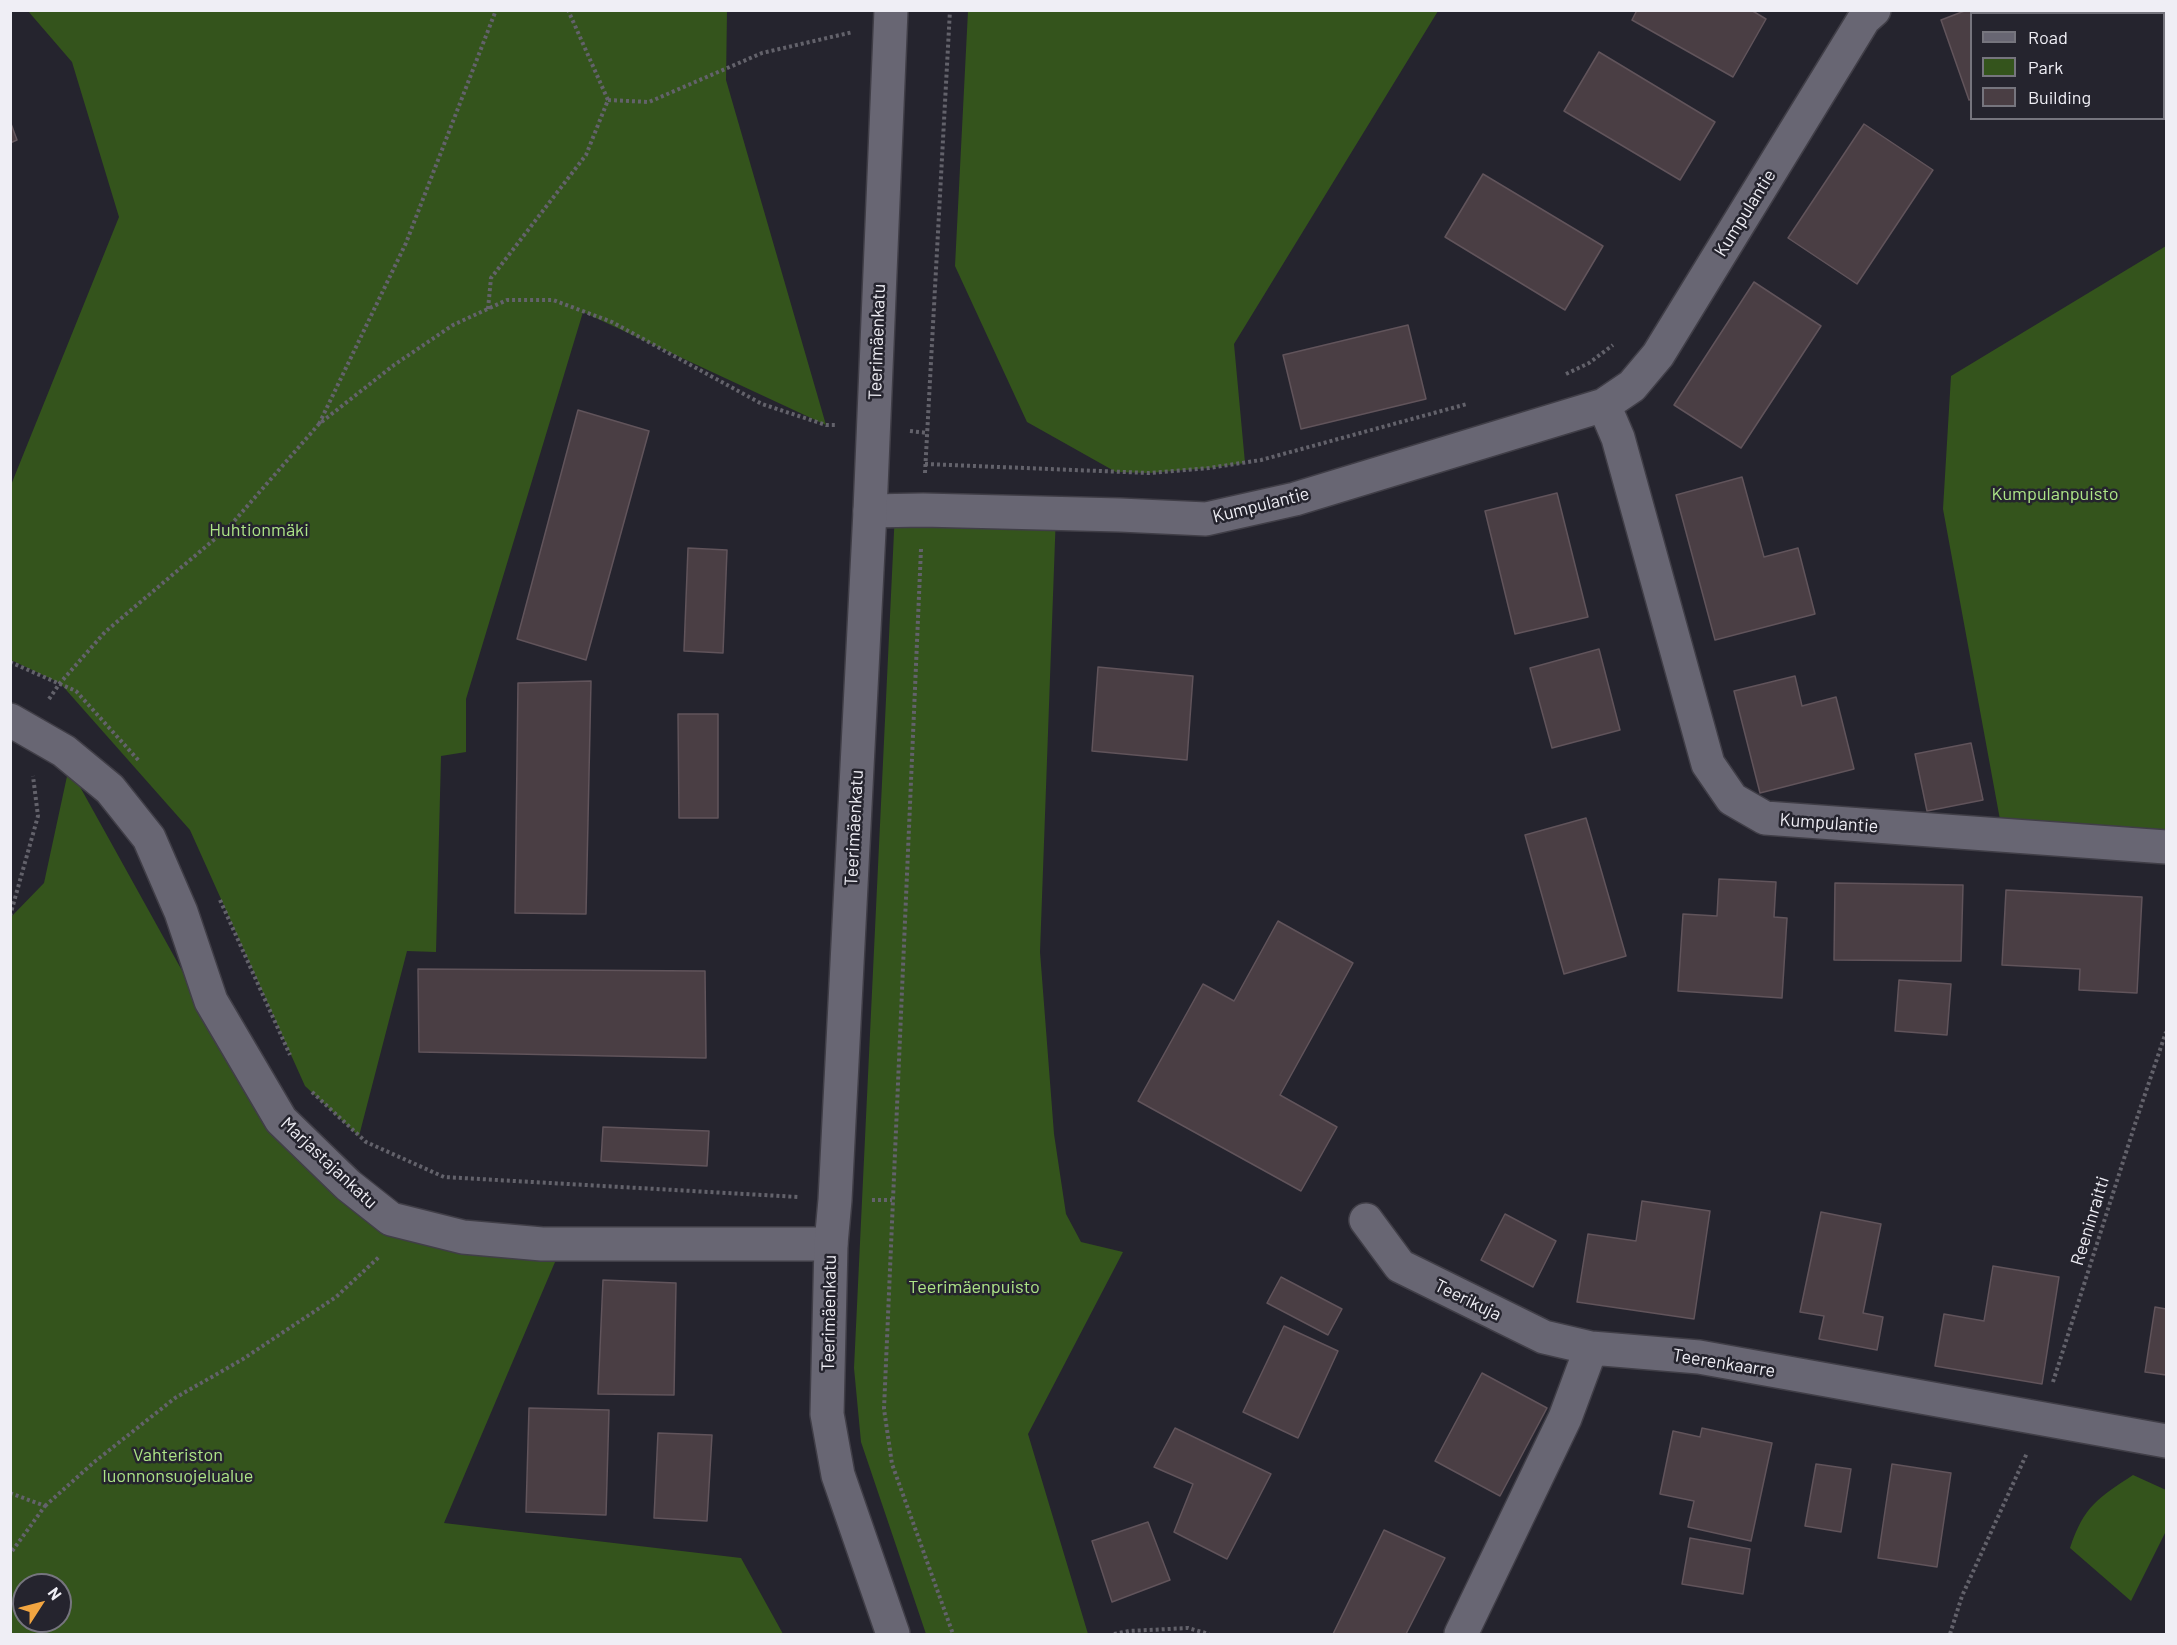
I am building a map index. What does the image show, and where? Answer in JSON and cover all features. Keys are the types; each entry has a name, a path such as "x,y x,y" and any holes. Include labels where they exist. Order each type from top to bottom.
{"street":[{"name":"Kumpulantie","path":"870,511 923,510 1206,519 1295,499 1604,405 1632,386 1658,355 1864,19 1874,10"},
{"name":"Teerimäenkatu","path":"891,17 870,511 831,1244 827,1414 838,1475 893,1635"},
{"name":"Kumpulantie","path":"1604,405 1618,438 1708,764 1732,799 1765,818 2166,847"},
{"name":"Marjastajankatu","path":"19,725 64,751 110,789 149,838 181,912 211,1001 280,1120 348,1185 391,1219 462,1237 542,1244 831,1244"},
{"name":"Teerikuja","path":"1366,1220 1400,1266 1544,1337 1591,1348"},
{"name":"Teerenkaarre","path":"1591,1348 1699,1357 2166,1441"},
{"path":"1461,1635 1565,1418 1591,1348"}],"path":[{"path":"319,424 406,243 496,10"},
{"path":"488,309 491,278 586,155 608,100 568,10"},
{"path":"950,10 925,464 884,1410 892,1464 953,1635"},
{"path":"608,100 649,102 762,53 891,17"},
{"path":"10,916 38,816 19,725 105,632 229,526 319,424 394,365 453,325 507,300 553,300 612,322 762,404 826,424 928,433"},
{"path":"1560,376 1588,363 1620,340"},
{"path":"925,464 1149,473 1209,468 1261,460 1470,403"},
{"path":"10,662 76,691 144,766"},
{"path":"217,893 291,1057"},
{"name":"Reeninraitti","path":"1950,1635 1962,1596 2042,1419 2166,1032"},
{"path":"305,1086 366,1142 444,1177 835,1200 892,1200"},
{"path":"10,1554 45,1506 93,1463 175,1398 243,1359 336,1297 388,1248 408,1223"},
{"path":"10,1493 45,1506"},
{"path":"1114,1635 1129,1631 1188,1628 1209,1635"}],"green space":[{"name":"Huhtionmäki","path":"28,11 727,11 726,80 826,425 583,312 466,699 466,752 441,756 436,952 407,951 359,1136 305,1086 190,830 60,683 11,660 11,485 119,217 72,62"},
{"path":"968,11 1438,11 1234,344 1245,463 1149,473 1116,472 1027,422 955,266"},
{"name":"Kumpulanpuisto","path":"2166,246 2166,848 2003,836 1943,509 1951,376"},
{"name":"Teerimäenpuisto","path":"895,511 1056,513 1040,952 1054,1134 1066,1214 1081,1242 1123,1252 1028,1434 1088,1634 926,1634 861,1442 854,1368"},
{"name":"Vahteriston luonnonsuojelualue","path":"69,767 200,1003 335,1188 558,1255 444,1523 741,1558 783,1634 11,1634 11,917 44,883"},
{"path":"2133,1475 2166,1490 2166,1531 2131,1601 2070,1548 2081,1522 2094,1504"}],"building":[{"path":"1637,10 1751,10 1766,19 1733,77 1632,20"},
{"path":"1967,10 2084,10 2085,12 1970,12 1969,100 1941,20"},
{"path":"2121,10 2166,10 2166,47 2165,12 2122,12"},
{"path":"1599,52 1715,122 1680,180 1564,111"},
{"path":"10,121 17,140 10,143"},
{"path":"1864,124 1933,170 1857,284 1788,238"},
{"path":"1483,174 1603,246 1565,310 1445,237"},
{"path":"1754,282 1821,326 1741,448 1674,405"},
{"path":"1408,325 1426,399 1301,429 1283,355"},
{"path":"578,410 649,431 586,660 517,639"},
{"path":"1742,477 1764,557 1798,548 1815,614 1715,640 1676,495"},
{"path":"1557,493 1588,617 1515,634 1485,511"},
{"path":"688,548 727,550 723,653 684,651"},
{"path":"1599,649 1620,730 1552,748 1530,668"},
{"path":"1098,667 1193,676 1187,760 1092,751"},
{"path":"1795,676 1802,706 1836,697 1854,769 1760,793 1734,691"},
{"path":"591,681 586,914 515,913 518,683"},
{"path":"678,714 718,714 718,818 679,818"},
{"path":"1971,743 1983,800 1927,811 1915,754"},
{"path":"1586,818 1626,956 1564,974 1525,835"},
{"path":"1719,879 1776,882 1774,917 1787,918 1782,998 1678,991 1683,914 1717,916"},
{"path":"1835,883 1963,885 1961,961 1834,960"},
{"path":"2006,890 2142,897 2137,993 2079,990 2080,969 2002,965"},
{"path":"1278,921 1353,963 1280,1095 1337,1127 1301,1191 1138,1101 1203,984 1234,1001"},
{"path":"418,969 705,971 706,1058 419,1052"},
{"path":"1899,980 1951,984 1947,1035 1895,1031"},
{"path":"603,1127 709,1131 707,1166 601,1161"},
{"path":"1642,1201 1710,1211 1694,1319 1577,1302 1588,1234 1636,1241"},
{"path":"1821,1212 1881,1224 1863,1313 1883,1317 1877,1350 1819,1339 1824,1316 1800,1312"},
{"path":"1505,1214 1556,1241 1533,1287 1481,1260"},
{"path":"1993,1266 2059,1277 2042,1384 1935,1366 1944,1314 1984,1321"},
{"path":"1281,1277 1342,1309 1328,1335 1267,1303"},
{"path":"603,1280 676,1283 674,1395 598,1394"},
{"path":"2155,1307 2166,1309 2166,1375 2145,1372"},
{"path":"1284,1326 1338,1351 1298,1438 1243,1412"},
{"path":"1482,1373 1547,1408 1500,1496 1435,1461"},
{"path":"529,1408 609,1410 606,1515 526,1512"},
{"path":"1175,1428 1271,1474 1227,1559 1174,1532 1193,1484 1154,1467"},
{"path":"1702,1428 1772,1443 1751,1541 1688,1527 1694,1501 1660,1494 1673,1431 1700,1437"},
{"path":"658,1433 712,1435 707,1521 654,1518"},
{"path":"1816,1464 1851,1469 1841,1532 1805,1526"},
{"path":"1892,1464 1951,1473 1937,1567 1878,1558"},
{"path":"1148,1522 1170,1580 1112,1602 1092,1541"},
{"path":"1384,1530 1445,1558 1406,1634 1333,1634"},
{"path":"1690,1538 1750,1549 1743,1594 1682,1584"}]}
